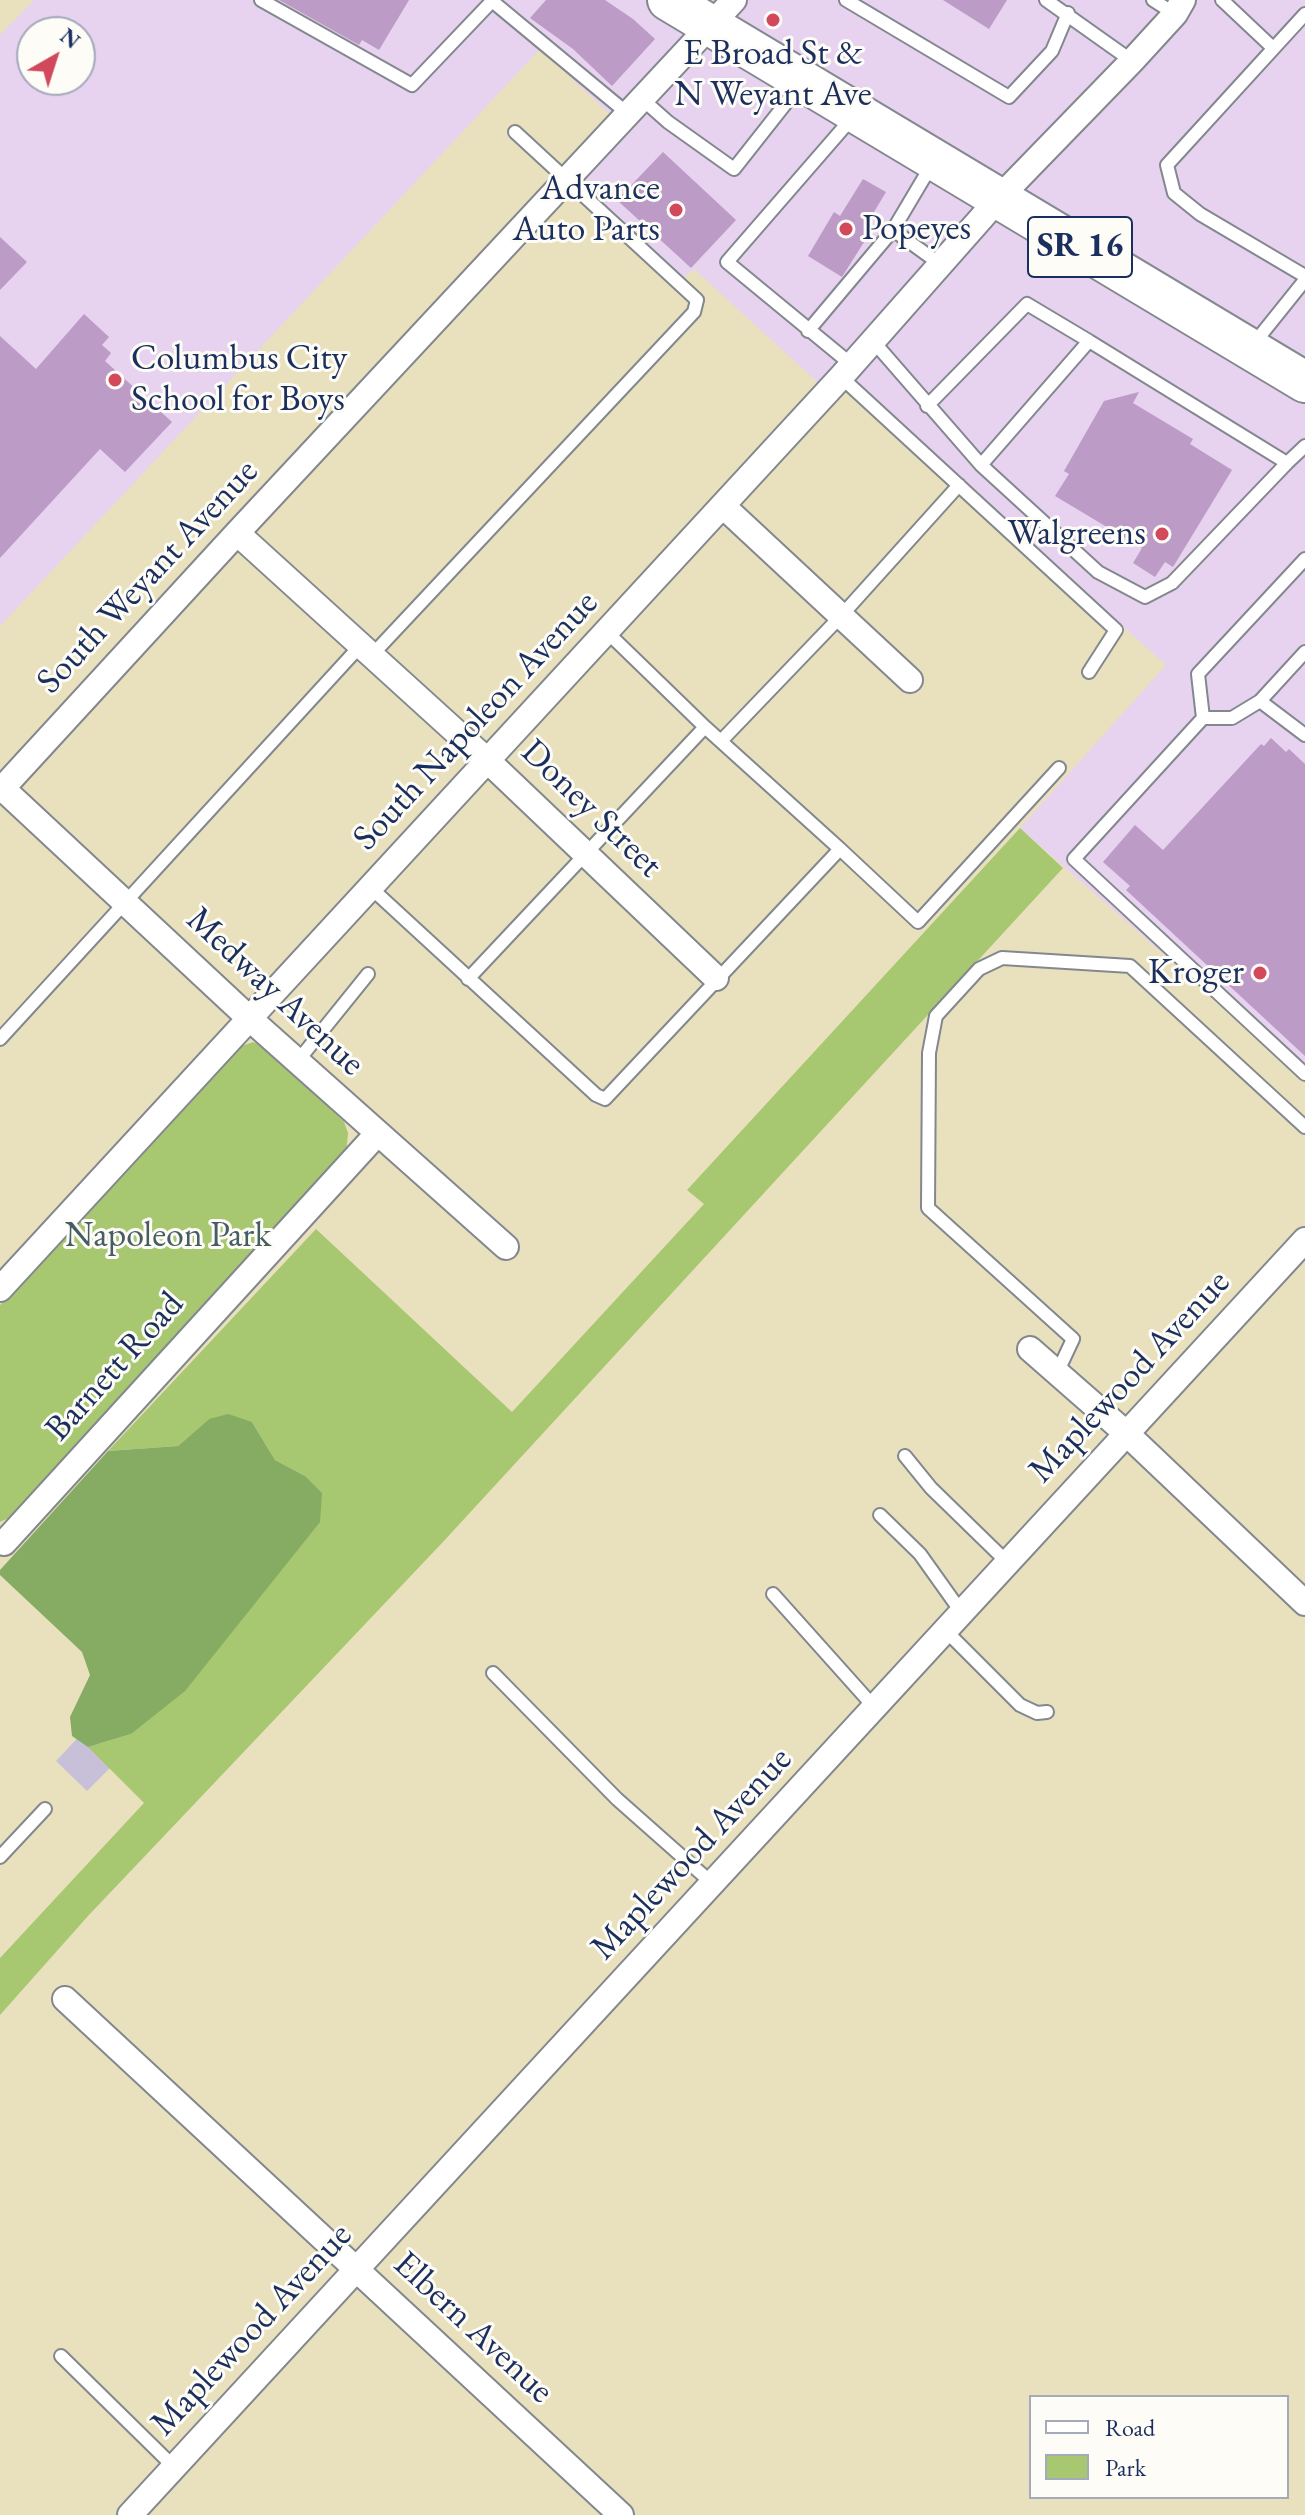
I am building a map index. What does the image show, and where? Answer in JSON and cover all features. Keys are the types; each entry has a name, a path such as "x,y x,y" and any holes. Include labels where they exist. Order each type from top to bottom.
{"main road":[{"name":"SR 16","path":"668,0 721,12 804,80 1305,382"}],"street":[{"name":"South Napoleon Avenue","path":"0,1289 723,506 1000,197 1132,61 1179,7"},
{"name":"South Weyant Avenue","path":"1,789 721,12"},
{"path":"723,506 910,680"},
{"name":"Doney Street","path":"237,533 488,761 716,978"},
{"name":"Medway Avenue","path":"1,789 297,1062 506,1247"},
{"name":"Barnett Road","path":"4,1543 377,1134"},
{"name":"Maplewood Avenue","path":"130,2515 1305,1240"},
{"path":"1030,1349 1127,1434 1305,1603"},
{"name":"Elbern Avenue","path":"65,1999 621,2515"}],"lane":[{"path":"261,0 412,85 493,1 634,105 668,122 734,169 804,80"},
{"path":"846,0 1009,97 1052,51 1068,13"},
{"path":"1046,0 1132,61"},
{"path":"1153,0 1179,7"},
{"path":"1222,0 1273,48"},
{"path":"1250,348 1305,278 1200,214 1174,193 1167,165 1305,14"},
{"path":"857,112 727,262 808,331 959,485 1116,630 1089,672"},
{"path":"0,1039 367,650 694,312 697,300 515,132"},
{"path":"808,331 893,230 936,159"},
{"path":"893,230 940,264"},
{"path":"927,406 1027,304 1287,463"},
{"path":"873,341 981,465 1098,572 1145,597 1172,583 1305,446"},
{"path":"981,465 1089,341"},
{"path":"721,741 841,616 959,485"},
{"path":"1203,718 1198,674 1305,559"},
{"path":"607,632 705,727 918,922 1059,768"},
{"path":"1305,652 1260,701 1232,718 1203,718 1074,859 1305,1074"},
{"path":"1260,701 1305,735"},
{"path":"468,979 705,727"},
{"path":"371,888 596,1095 605,1099 840,849"},
{"path":"1057,1373 1073,1339 928,1208 929,1053 936,1016 979,969 1002,958 1130,966 1305,1127"},
{"path":"297,1062 368,974"},
{"path":"905,1456 931,1488 1008,1563"},
{"path":"880,1515 920,1554 954,1622 1020,1705 1037,1713 1047,1712"},
{"path":"773,1594 875,1708"},
{"path":"493,1673 617,1799 713,1884"},
{"path":"0,1857 45,1809"},
{"path":"61,2356 174,2467"}],"shaded area":[{"path":"34,0 1305,0 1305,1079 1020,828 1166,665 840,373 825,389 694,269 679,281 569,175 617,121 540,49 0,626 0,35 16,19 16,96 96,96 96,16 18,16"},
{"path":"85,1730 117,1761 87,1791 56,1761"}],"green space":[{"path":"1020,828 1063,868 442,1543 88,1916 0,2015 0,1958 144,1803 88,1747 131,1734 305,1476 275,1460 252,1422 209,1419 178,1446 108,1451 316,1229 512,1412 704,1204 687,1190"},
{"name":"Napoleon Park","path":"253,1042 266,1048 344,1122 348,1133 346,1154 15,1515 0,1522 0,1305 239,1047"},
{"path":"228,1414 252,1422 275,1460 305,1476 322,1493 320,1522 185,1691 131,1734 88,1747 72,1736 70,1717 90,1675 82,1652 0,1575 0,1570 108,1451 178,1446 209,1419"}],"building":[{"path":"279,0 409,0 379,50 362,40 359,45"},
{"path":"546,0 605,0 655,39 612,86 573,49 530,18"},
{"path":"943,0 1007,0 989,29"},
{"name":"Advance Auto Parts","path":"663,152 736,220 691,268 617,200"},
{"name":"Popeyes","path":"863,179 886,192 865,227 871,231 842,277 808,256 834,212 840,216"},
{"path":"0,237 27,262 0,290"},
{"path":"84,314 109,337 102,345 111,353 105,361 172,422 125,472 100,449 0,558 0,336 36,369"},
{"name":"Walgreens","path":"1139,392 1133,403 1193,439 1190,444 1232,470 1173,567 1165,562 1155,577 1133,563 1142,548 1055,496 1069,474 1064,471 1104,401"},
{"name":"Kroger","path":"1271,738 1305,764 1305,1056 1126,890 1130,886 1103,862 1135,825 1163,850 1261,744 1264,746"}],"place":[{"name":"E Broad St & N Weyant Ave","path":"773,20"},
{"name":"Advance Auto Parts","path":"676,210"},
{"name":"Popeyes","path":"846,229"},
{"name":"Columbus City School for Boys","path":"115,380"},
{"name":"Walgreens","path":"1162,534"},
{"name":"Kroger","path":"1260,973"}]}
